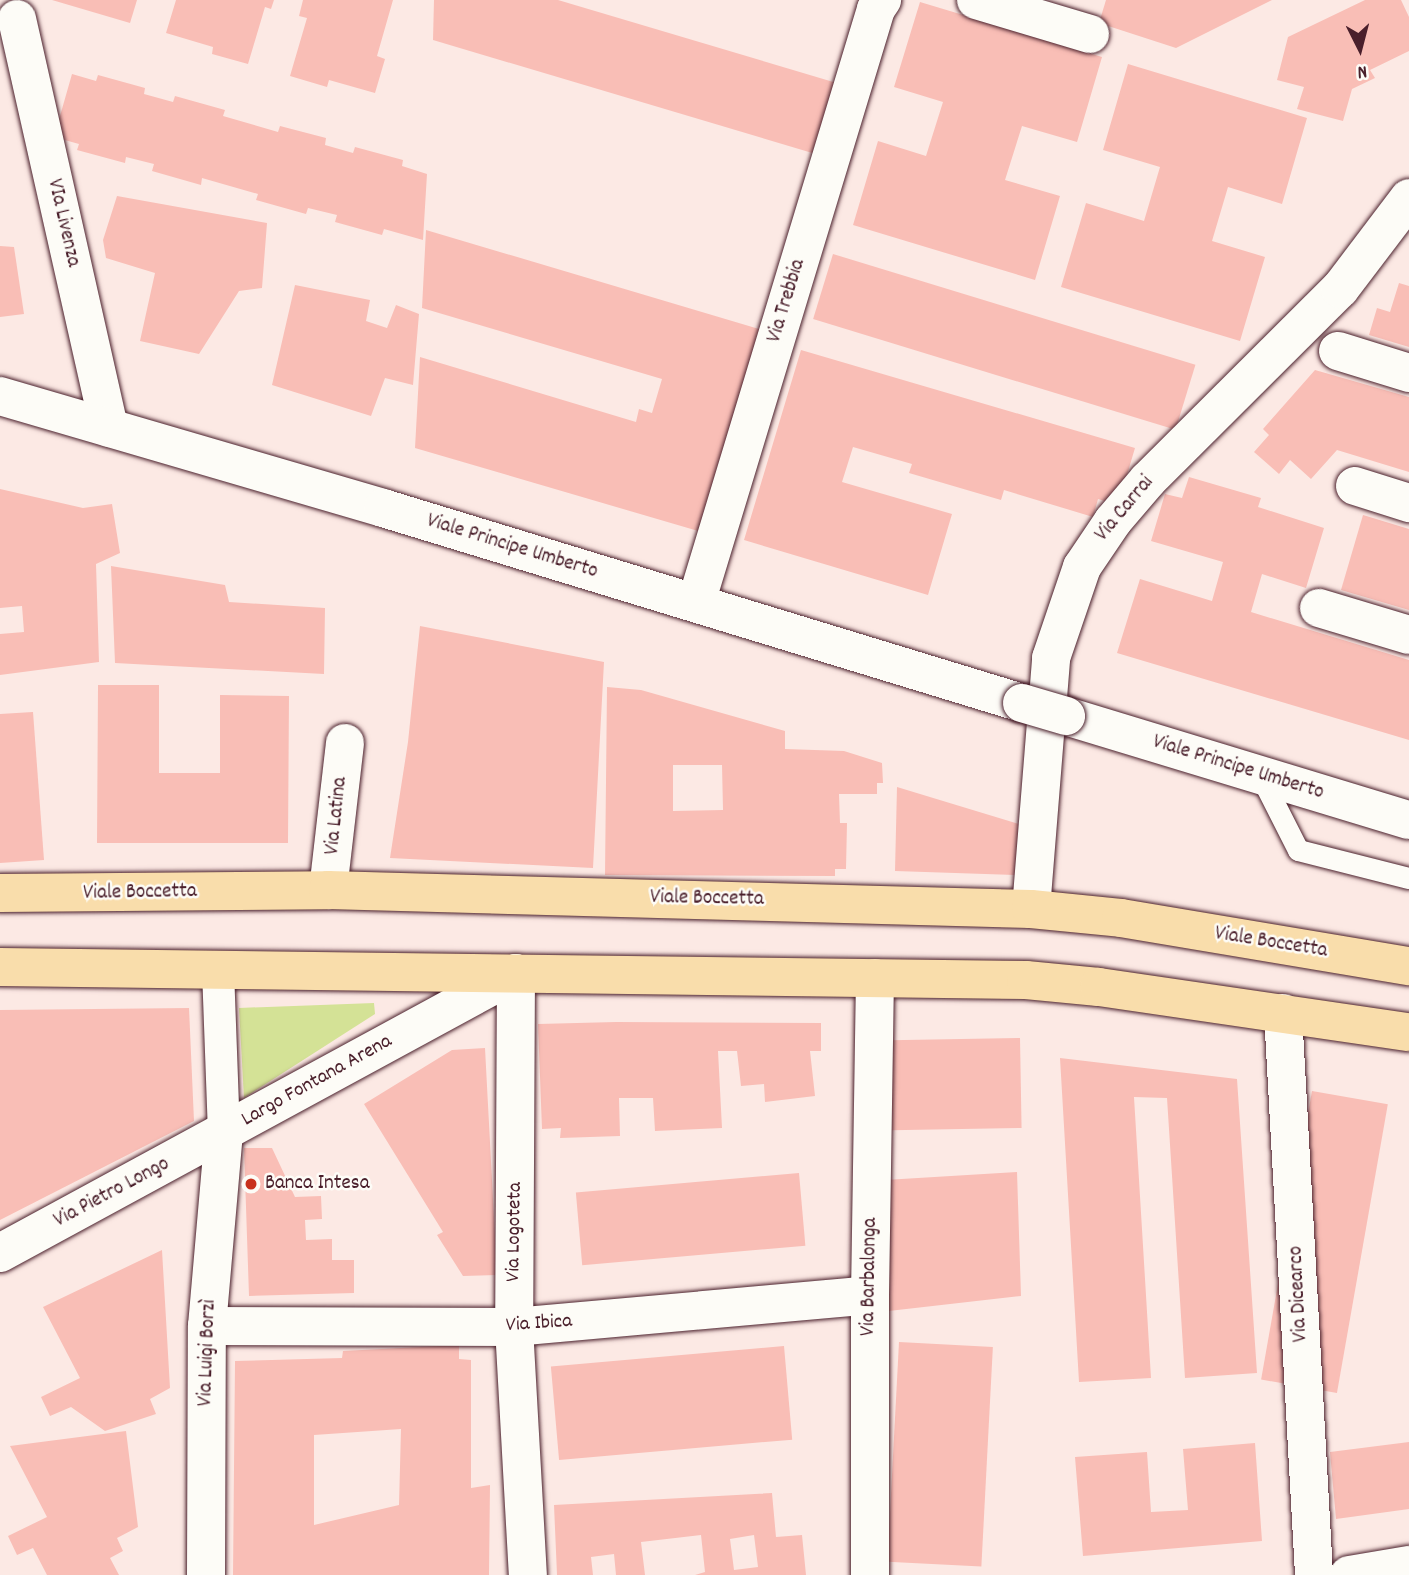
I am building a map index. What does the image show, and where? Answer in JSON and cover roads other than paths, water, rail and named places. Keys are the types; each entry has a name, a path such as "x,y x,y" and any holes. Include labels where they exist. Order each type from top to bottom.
{"main road":[{"name":"Viale Boccetta","path":"0,894 328,890 1031,909 1122,918 1409,966"},
{"path":"0,967 1026,980 1099,987 1409,1032"}],"street":[{"name":"Via Trebbia","path":"696,603 876,9 881,0"},
{"path":"976,0 1090,34"},
{"name":"VIa Livenza","path":"16,19 109,428"},
{"name":"Via Carrai","path":"1031,909 1051,658 1072,594 1096,543 1149,480 1340,289 1407,206"},
{"path":"1338,351 1409,373"},
{"name":"Viale Principe Umberto","path":"0,396 696,603 1409,820"},
{"path":"1355,486 1409,503"},
{"path":"1319,608 1409,635"},
{"name":"Via Latina","path":"328,890 345,743"},
{"name":"Largo Fontana Arena","path":"218,970 224,1132 516,973"},
{"name":"Via Logoteta","path":"516,973 514,1327 528,1575"},
{"name":"Via Barbalonga","path":"870,1575 870,1295 875,978"},
{"name":"Via Dicearco","path":"1283,1013 1314,1575"},
{"name":"Via Pietro Longo","path":"0,1253 224,1132"},
{"name":"Via Luigi Borzì","path":"206,1575 206,1326 224,1132"},
{"name":"Via Ibica","path":"206,1326 514,1327 870,1295"},
{"path":"1349,1575 1409,1565"}],"lane":[{"path":"1260,775 1298,850 1409,878"}],"place":[{"name":"Banca Intesa","path":"251,1184"}]}
